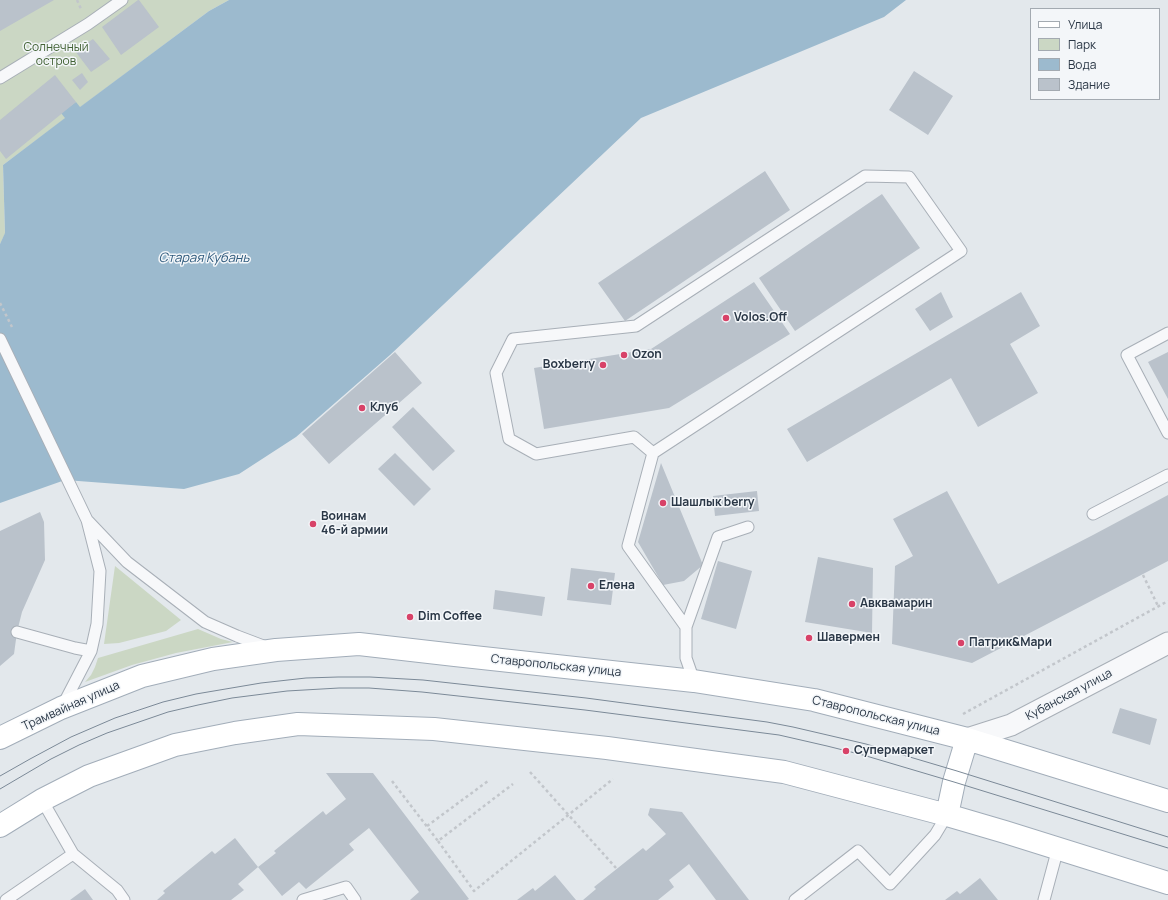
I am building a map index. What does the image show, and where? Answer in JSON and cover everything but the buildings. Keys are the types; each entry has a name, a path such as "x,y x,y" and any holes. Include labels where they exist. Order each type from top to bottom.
{"main road":[{"name":"Ставропольская улица","path":"142,676 213,659 276,650 359,644 694,681 814,700 967,740 1168,801"},
{"name":"Трамвайная улица","path":"0,738 61,708 142,676"},
{"path":"0,826 42,800 90,776 175,745 235,733 298,724 434,729 607,748 784,772 947,814 1168,883"},
{"path":"947,814 954,782 967,740"}],"street":[{"name":"Кубанская улица","path":"967,740 1011,725 1168,643"}],"lane":[{"path":"0,78 88,24 122,0"},
{"path":"653,453 634,437 536,454 509,439 496,373 513,339 636,326 865,176 909,177 961,251 653,453 628,546 686,627"},
{"path":"1168,333 1127,355 1168,433"},
{"path":"0,339 87,520 100,571 97,624 91,651 61,708"},
{"path":"1093,514 1168,474"},
{"path":"87,520 127,562 204,622 276,650"},
{"path":"694,681 686,658 686,627 718,537 748,527"},
{"path":"17,632 91,651"},
{"path":"42,800 73,854 117,890 124,900"},
{"path":"795,900 858,851 890,884 935,835 947,814"},
{"path":"1044,900 1058,848"},
{"path":"6,900 73,854"},
{"path":"303,900 346,887 356,900"}],"path":[{"path":"1143,575 1158,606"},
{"path":"963,714 1168,601"},
{"path":"530,772 616,868"},
{"path":"392,781 474,891 613,779"},
{"path":"427,826 488,781"},
{"path":"438,841 513,784"}],"green space":[{"name":"Солнечный остров","path":"0,0 229,0 209,11 3,165 5,234 0,244"},
{"path":"115,566 181,620 166,631 119,643 104,644"},
{"path":"198,629 221,639 233,642 176,653 132,665 85,682 91,675 98,658"}],"water":[{"name":"Старая Кубань","path":"229,0 906,0 884,17 641,118 390,355 296,437 239,474 184,489 65,480 0,503 0,244 5,233 3,165 65,118 61,113 76,102 80,107 209,11"}],"tram line":[{"path":"0,776 71,737 115,718 163,702 196,694 261,683 306,678 370,677 423,680 586,698 767,722 793,727 866,744 1168,837"},
{"path":"0,789 51,759 79,745 107,733 168,712 232,698 287,691 369,688 422,692 585,710 779,735 863,755 1168,848"}],"place":[{"name":"Volos.Off","path":"726,318"},
{"name":"Ozon","path":"624,355"},
{"name":"Boxberry","path":"603,365"},
{"name":"Клуб","path":"362,408"},
{"name":"Шашлык berry","path":"663,503"},
{"name":"Воинам 46-й армии","path":"313,524"},
{"name":"Елена","path":"591,586"},
{"name":"Авквамарин","path":"852,604"},
{"name":"Dim Coffee","path":"410,617"},
{"name":"Шавермен","path":"809,638"},
{"name":"Патрик&Мари","path":"961,643"},
{"name":"Супермаркет","path":"846,751"}]}
